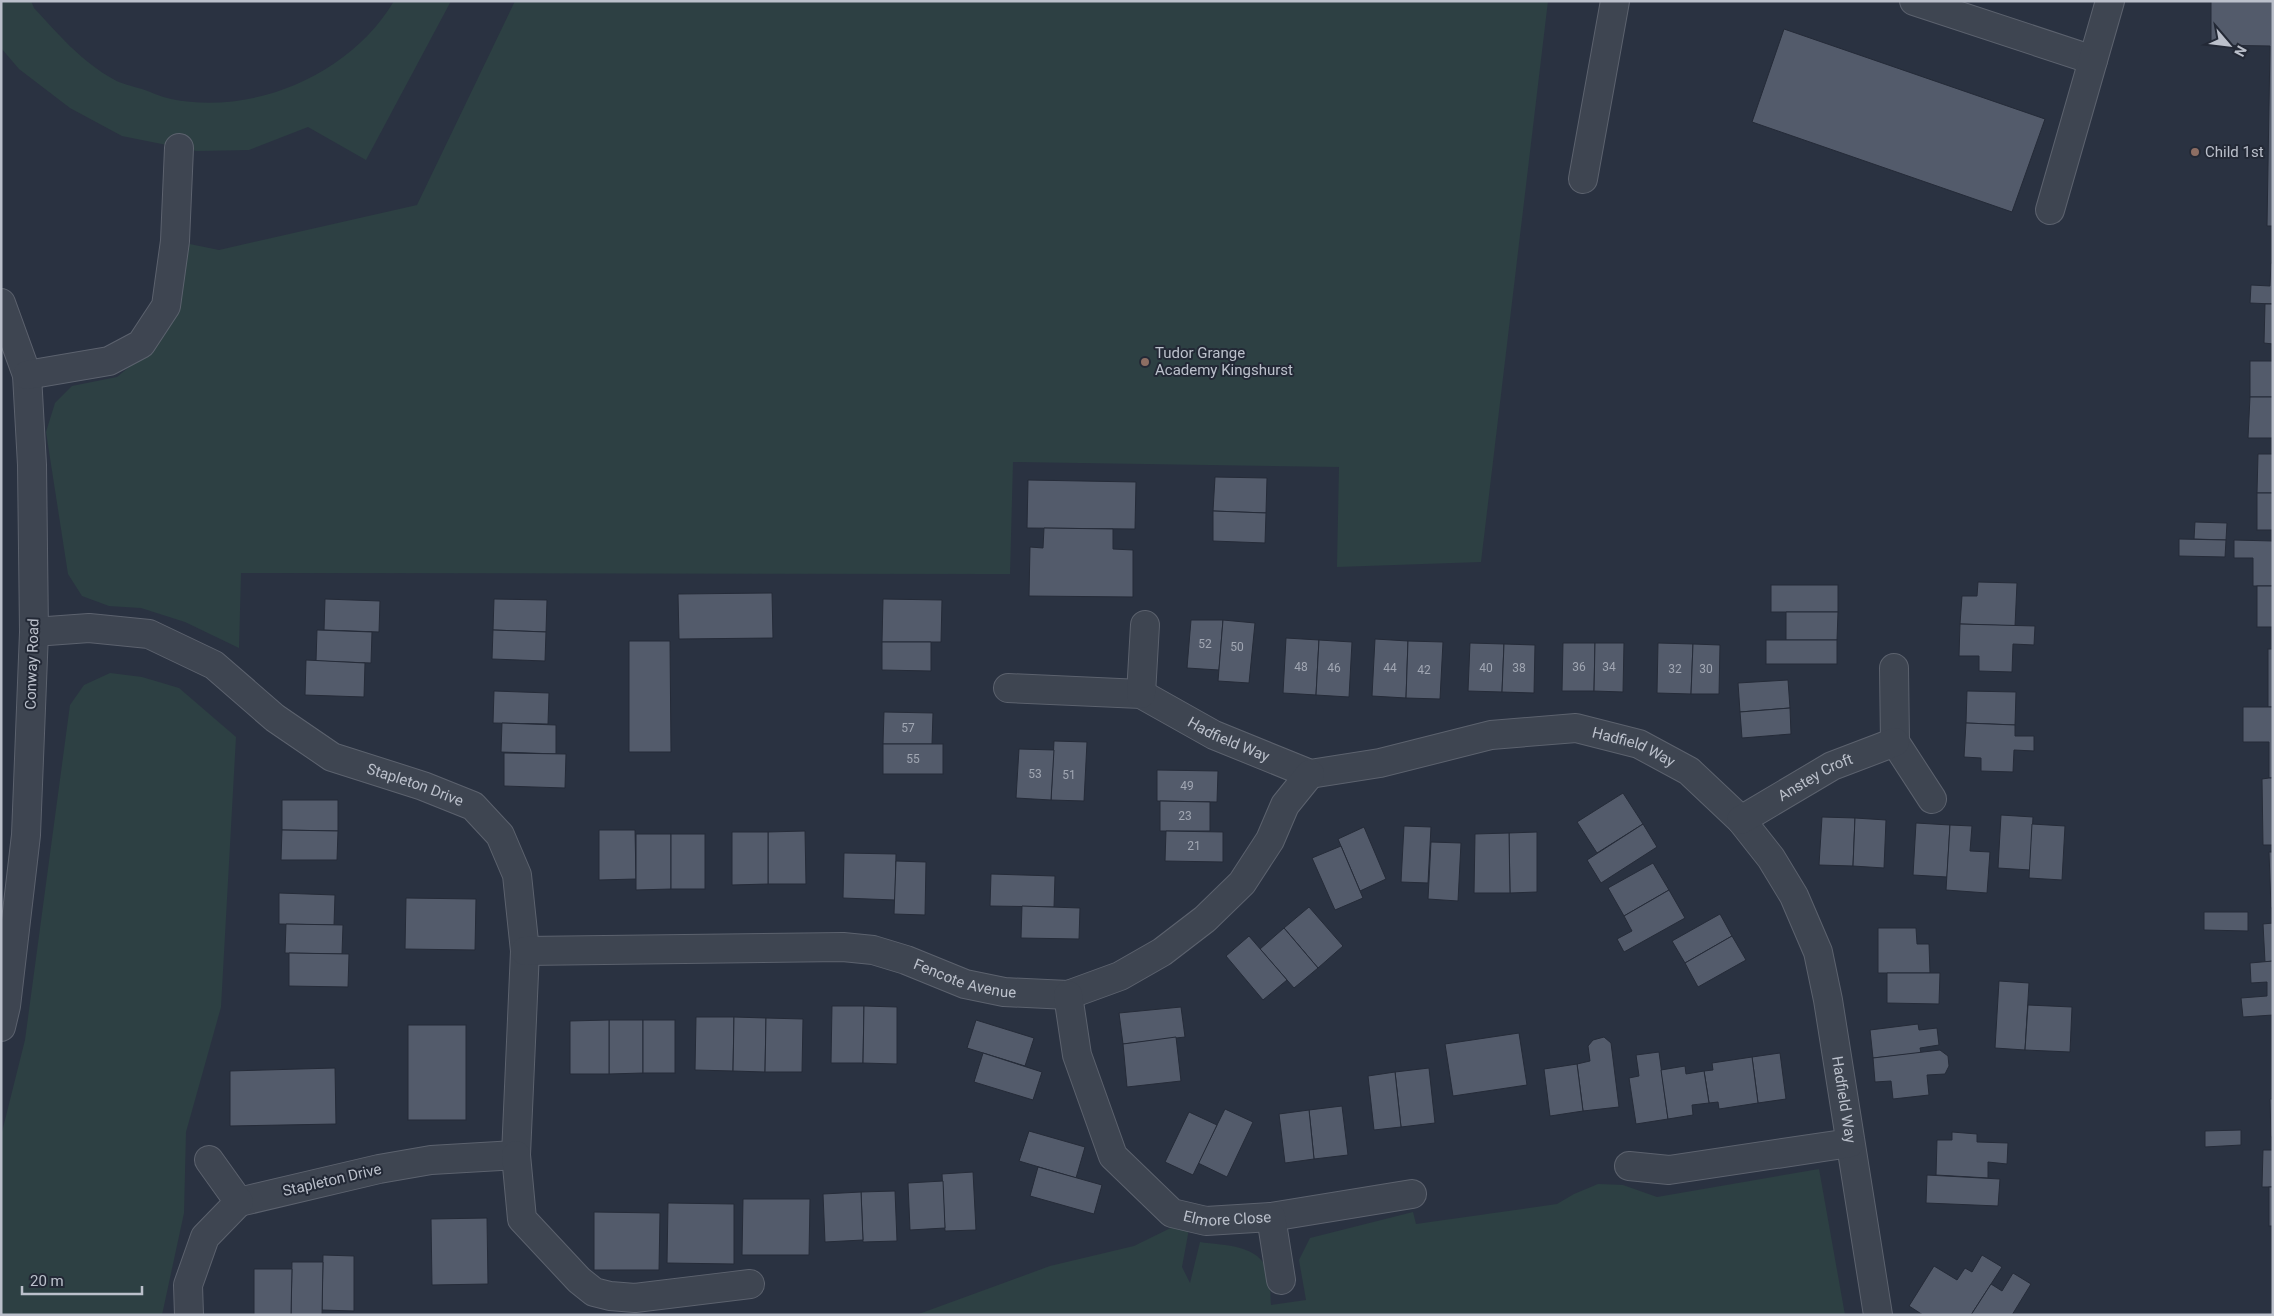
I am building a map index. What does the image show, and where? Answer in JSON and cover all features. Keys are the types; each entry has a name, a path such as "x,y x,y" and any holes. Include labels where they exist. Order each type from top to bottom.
{"street":[{"path":"1583,179 1615,1"},
{"path":"1914,1 2093,60"},
{"path":"2050,210 2110,1"},
{"path":"27,375 109,361 141,344 166,306 175,241 179,148"},
{"name":"Conway Road","path":"1,303 27,375 32,465 34,632 26,835 6,1006 1,1027"},
{"path":"1141,694 1145,625"},
{"name":"Stapleton Drive","path":"34,632 89,628 149,634 214,665 275,718 332,757 423,786 473,806 500,834 517,875 525,951 516,1155 522,1219 579,1280 594,1292 610,1296 635,1298 750,1284"},
{"path":"1894,668 1895,742 1932,799"},
{"name":"Hadfield Way","path":"1008,688 1141,694 1214,735 1310,774 1380,763 1491,735 1576,728 1639,744 1689,771 1741,820 1771,858 1794,896 1818,952 1828,1000 1878,1315"},
{"name":"Anstey Croft","path":"1741,820 1832,766 1895,742"},
{"name":"Fencote Avenue","path":"525,951 843,947 873,950 906,960 965,984 1004,992 1068,996 1120,976 1162,952 1205,919 1242,884 1270,840 1286,805 1310,774"},
{"name":"Elmore Close","path":"1068,996 1077,1055 1114,1156 1172,1213 1206,1221 1271,1218 1412,1194"},
{"path":"1629,1166 1669,1170 1850,1143"},
{"name":"Stapleton Drive","path":"239,1202 379,1169 431,1160 516,1155"},
{"path":"188,1315 188,1285 205,1237 239,1202 209,1160"},
{"path":"1271,1218 1281,1280"}],"shaded area":[{"path":"1,1 31,1 34,8 71,47 101,72 116,81 167,98 203,103 235,101 267,95 298,84 326,69 353,50 375,27 394,1 451,1 366,160 308,127 249,150 197,151 122,136 70,108 19,69 1,48"},
{"name":"Tudor Grange Academy Kingshurst","path":"515,1 1548,1 1481,562 1337,567 1339,467 1013,462 1010,574 241,573 239,648 185,622 141,608 109,606 82,596 68,574 46,432 55,403 72,386 117,377 146,353 175,241 219,250 417,205"},
{"path":"110,673 142,677 179,688 236,737 221,1007 186,1132 184,1213 162,1315 1,1315 1,1136 25,1040 70,705 84,685"},
{"path":"1819,1169 1845,1315 916,1315 1050,1266 1134,1246 1191,1218 1182,1267 1190,1283 1200,1242 1241,1248 1258,1257 1265,1264 1270,1278 1271,1305 1306,1300 1299,1260 1310,1238 1413,1212 1416,1224 1557,1204 1574,1194 1598,1184 1623,1185 1657,1197"}],"building":[{"path":"2211,1 2273,1 2273,226 2267,226 2270,46 2211,45"},
{"path":"1784,29 2045,119 2012,212 1752,122"},
{"path":"2271,263 2273,263 2273,304 2250,303 2251,285 2270,286"},
{"path":"2265,304 2273,304 2273,344 2264,343"},
{"path":"2250,361 2273,361 2273,397 2250,397"},
{"path":"2250,397 2273,397 2273,438 2248,438"},
{"path":"2258,454 2273,454 2273,493 2257,493"},
{"path":"1215,477 1267,478 1266,513 1213,511"},
{"path":"1028,480 1136,482 1135,529 1027,528"},
{"path":"2257,493 2273,493 2273,530 2257,530"},
{"path":"1213,511 1266,513 1265,543 1213,541"},
{"path":"2195,522 2227,523 2226,540 2194,539"},
{"path":"1044,528 1113,529 1113,549 1133,550 1133,597 1029,596 1030,547 1043,548"},
{"path":"2179,539 2226,540 2225,557 2179,556"},
{"path":"2234,540 2273,541 2273,586 2253,586 2253,558 2234,558"},
{"path":"1978,582 2017,583 2015,626 1960,624 1962,596 1977,596"},
{"path":"1771,585 1838,585 1838,612 1771,612"},
{"path":"2257,586 2273,586 2273,627 2257,627"},
{"path":"772,593 773,638 679,639 678,594"},
{"path":"325,599 380,601 379,632 324,630"},
{"path":"494,599 547,600 546,632 493,630"},
{"path":"883,599 942,600 941,642 882,642"},
{"path":"1786,612 1838,612 1837,640 1786,640"},
{"path":"1191,620 1223,620 1219,670 1187,668"},
{"path":"1223,620 1255,623 1249,683 1218,681"},
{"path":"1960,624 2035,626 2034,645 2013,644 2012,672 1979,671 1979,656 1959,656"},
{"path":"317,630 372,632 371,663 316,661"},
{"path":"493,630 546,632 545,661 492,659"},
{"path":"1286,638 1319,640 1316,695 1283,693"},
{"path":"1375,639 1408,641 1406,698 1372,696"},
{"path":"1319,640 1352,642 1349,697 1316,695"},
{"path":"1766,640 1837,640 1837,664 1766,664"},
{"path":"629,641 670,641 671,752 629,752"},
{"path":"1408,641 1443,642 1440,699 1406,698"},
{"path":"882,642 931,642 931,671 882,670"},
{"path":"1470,643 1504,644 1502,692 1468,691"},
{"path":"1563,643 1595,643 1594,691 1562,691"},
{"path":"1595,643 1624,643 1623,692 1594,691"},
{"path":"1658,643 1693,644 1691,694 1657,693"},
{"path":"1504,644 1535,645 1534,693 1502,692"},
{"path":"1693,644 1720,645 1719,694 1691,694"},
{"path":"2268,649 2273,649 2273,707 2268,707"},
{"path":"306,660 365,663 364,697 305,695"},
{"path":"1788,680 1790,708 1740,712 1738,683"},
{"path":"494,691 549,693 548,724 493,723"},
{"path":"1967,691 2016,692 2015,725 1966,723"},
{"path":"2243,707 2273,707 2273,778 2269,778 2269,742 2243,742"},
{"path":"1790,708 1791,734 1742,738 1740,712"},
{"path":"884,712 933,713 932,744 883,744"},
{"path":"502,723 556,725 556,754 501,752"},
{"path":"1966,723 2015,725 2015,736 2034,736 2034,751 2014,750 2013,772 1981,771 1981,758 1964,757"},
{"path":"1054,741 1087,742 1084,801 1051,800"},
{"path":"883,744 943,744 943,774 883,774"},
{"path":"1019,749 1054,750 1051,800 1016,798"},
{"path":"504,753 566,754 565,788 504,786"},
{"path":"1157,770 1218,771 1217,802 1157,801"},
{"path":"2273,778 2273,845 2263,845 2262,779"},
{"path":"1623,793 1643,824 1597,853 1577,822"},
{"path":"282,800 338,800 338,831 282,830"},
{"path":"1160,801 1210,802 1210,831 1160,831"},
{"path":"2001,815 2033,817 2030,870 1998,868"},
{"path":"1822,817 1855,818 1853,866 1819,865"},
{"path":"1855,818 1886,820 1884,868 1853,866"},
{"path":"1916,823 1950,825 1947,877 1913,875"},
{"path":"1643,824 1657,847 1601,883 1587,860"},
{"path":"2032,824 2065,826 2062,880 2029,878"},
{"path":"1950,825 1972,826 1970,851 1990,852 1987,893 1946,890"},
{"path":"1404,826 1431,827 1428,883 1401,882"},
{"path":"1364,827 1386,879 1360,891 1338,839"},
{"path":"282,830 338,831 337,860 281,860"},
{"path":"599,830 635,830 636,879 599,880"},
{"path":"805,831 806,884 768,884 768,832"},
{"path":"1166,831 1223,832 1223,862 1165,861"},
{"path":"732,832 768,832 768,884 732,885"},
{"path":"1537,832 1537,892 1510,893 1509,833"},
{"path":"1509,833 1510,893 1474,893 1475,834"},
{"path":"636,834 671,834 671,889 636,890"},
{"path":"671,834 705,834 705,889 671,889"},
{"path":"1431,842 1461,843 1458,901 1428,899"},
{"path":"1341,846 1363,898 1335,910 1312,858"},
{"path":"2269,852 2273,852 2273,908 2271,908"},
{"path":"844,853 896,854 895,900 843,898"},
{"path":"896,861 926,862 925,915 894,914"},
{"path":"1653,863 1669,890 1624,916 1608,888"},
{"path":"991,874 1055,876 1054,907 990,906"},
{"path":"1669,890 1685,918 1624,952 1617,939 1632,931 1624,916"},
{"path":"279,893 335,895 334,925 279,924"},
{"path":"406,898 476,899 475,950 405,949"},
{"path":"1022,906 1080,908 1079,939 1021,938"},
{"path":"1309,907 1343,946 1318,968 1284,928"},
{"path":"2204,912 2248,912 2248,931 2204,930"},
{"path":"1720,914 1732,936 1685,963 1672,941"},
{"path":"2273,923 2273,961 2265,962 2263,924"},
{"path":"286,924 343,925 342,954 285,953"},
{"path":"1284,928 1318,968 1294,988 1260,949"},
{"path":"1878,928 1916,928 1917,944 1929,944 1930,973 1878,973"},
{"path":"1249,936 1287,980 1263,1000 1226,956"},
{"path":"1732,936 1746,960 1698,987 1685,963"},
{"path":"289,953 349,954 348,987 289,986"},
{"path":"2273,961 2273,1015 2243,1017 2241,998 2267,996 2267,982 2251,983 2250,963"},
{"path":"1887,973 1940,973 1939,1004 1887,1003"},
{"path":"1999,981 2029,983 2025,1050 1995,1048"},
{"path":"2028,1005 2072,1007 2070,1052 2025,1050"},
{"path":"832,1006 864,1006 863,1063 831,1063"},
{"path":"864,1006 897,1007 897,1064 863,1063"},
{"path":"1181,1007 1185,1037 1123,1044 1119,1013"},
{"path":"696,1017 734,1017 733,1071 695,1070"},
{"path":"734,1017 766,1018 765,1072 733,1071"},
{"path":"766,1018 803,1019 802,1072 765,1072"},
{"path":"609,1020 643,1020 643,1073 609,1074"},
{"path":"609,1020 609,1074 570,1074 570,1021"},
{"path":"643,1020 675,1020 675,1073 643,1073"},
{"path":"976,1020 1034,1038 1025,1066 967,1048"},
{"path":"1918,1024 1919,1030 1937,1028 1939,1045 1920,1048 1921,1053 1873,1058 1870,1030"},
{"path":"408,1025 466,1025 466,1120 408,1120"},
{"path":"1519,1033 1527,1085 1453,1096 1445,1044"},
{"path":"1176,1037 1181,1081 1127,1087 1123,1044"},
{"path":"1604,1037 1611,1043 1619,1107 1583,1111 1577,1064 1590,1061 1588,1046 1593,1040"},
{"path":"1940,1050 1948,1056 1949,1066 1945,1074 1927,1075 1929,1095 1893,1099 1891,1081 1875,1082 1873,1058"},
{"path":"1659,1052 1668,1119 1636,1124 1629,1078 1639,1076 1636,1055"},
{"path":"983,1053 1042,1072 1033,1100 974,1082"},
{"path":"1780,1053 1786,1099 1758,1103 1752,1057"},
{"path":"1752,1057 1758,1103 1719,1109 1718,1102 1709,1103 1704,1071 1713,1070 1712,1063"},
{"path":"1577,1064 1583,1111 1550,1116 1544,1069"},
{"path":"1685,1066 1686,1074 1704,1071 1709,1103 1692,1105 1693,1115 1668,1119 1661,1070"},
{"path":"335,1068 336,1124 230,1126 230,1071"},
{"path":"1429,1068 1435,1123 1401,1127 1395,1072"},
{"path":"1395,1072 1401,1127 1374,1130 1368,1076"},
{"path":"2270,1099 2273,1099 2273,1137 2271,1137"},
{"path":"1342,1106 1348,1155 1314,1159 1309,1110"},
{"path":"1225,1109 1253,1122 1227,1177 1198,1163"},
{"path":"1309,1110 1314,1159 1285,1163 1279,1114"},
{"path":"1189,1112 1217,1125 1193,1175 1165,1162"},
{"path":"2241,1130 2241,1145 2205,1147 2205,1131"},
{"path":"1029,1131 1085,1147 1076,1178 1019,1161"},
{"path":"1952,1132 1977,1134 1977,1142 2008,1143 2007,1164 1988,1162 1988,1178 1936,1175 1937,1140 1952,1140"},
{"path":"2263,1150 2273,1150 2273,1187 2262,1187"},
{"path":"1038,1167 1102,1185 1094,1214 1030,1196"},
{"path":"973,1172 976,1230 945,1231 942,1174"},
{"path":"1927,1175 2000,1179 1998,1206 1926,1203"},
{"path":"943,1181 945,1228 910,1230 908,1183"},
{"path":"2269,1187 2273,1187 2273,1226 2269,1226"},
{"path":"895,1191 897,1241 863,1242 861,1192"},
{"path":"861,1192 863,1240 825,1242 823,1194"},
{"path":"743,1199 810,1199 809,1255 742,1255"},
{"path":"668,1203 734,1204 734,1264 667,1263"},
{"path":"594,1212 660,1213 659,1270 594,1270"},
{"path":"487,1218 488,1284 432,1285 431,1219"},
{"path":"323,1255 354,1256 354,1311 322,1310"},
{"path":"1982,1255 2002,1267 1971,1315 1923,1315 1909,1306 1934,1266 1957,1280 1965,1268 1972,1272"},
{"path":"292,1262 323,1262 322,1315 291,1315"},
{"path":"254,1269 292,1269 291,1315 254,1315"},
{"path":"2013,1273 2031,1284 2012,1315 1971,1315 1991,1284 2002,1291"}],"place":[{"name":"Child 1st","path":"2195,152"},
{"name":"Tudor Grange Academy Kingshurst","path":"1145,362"}]}
